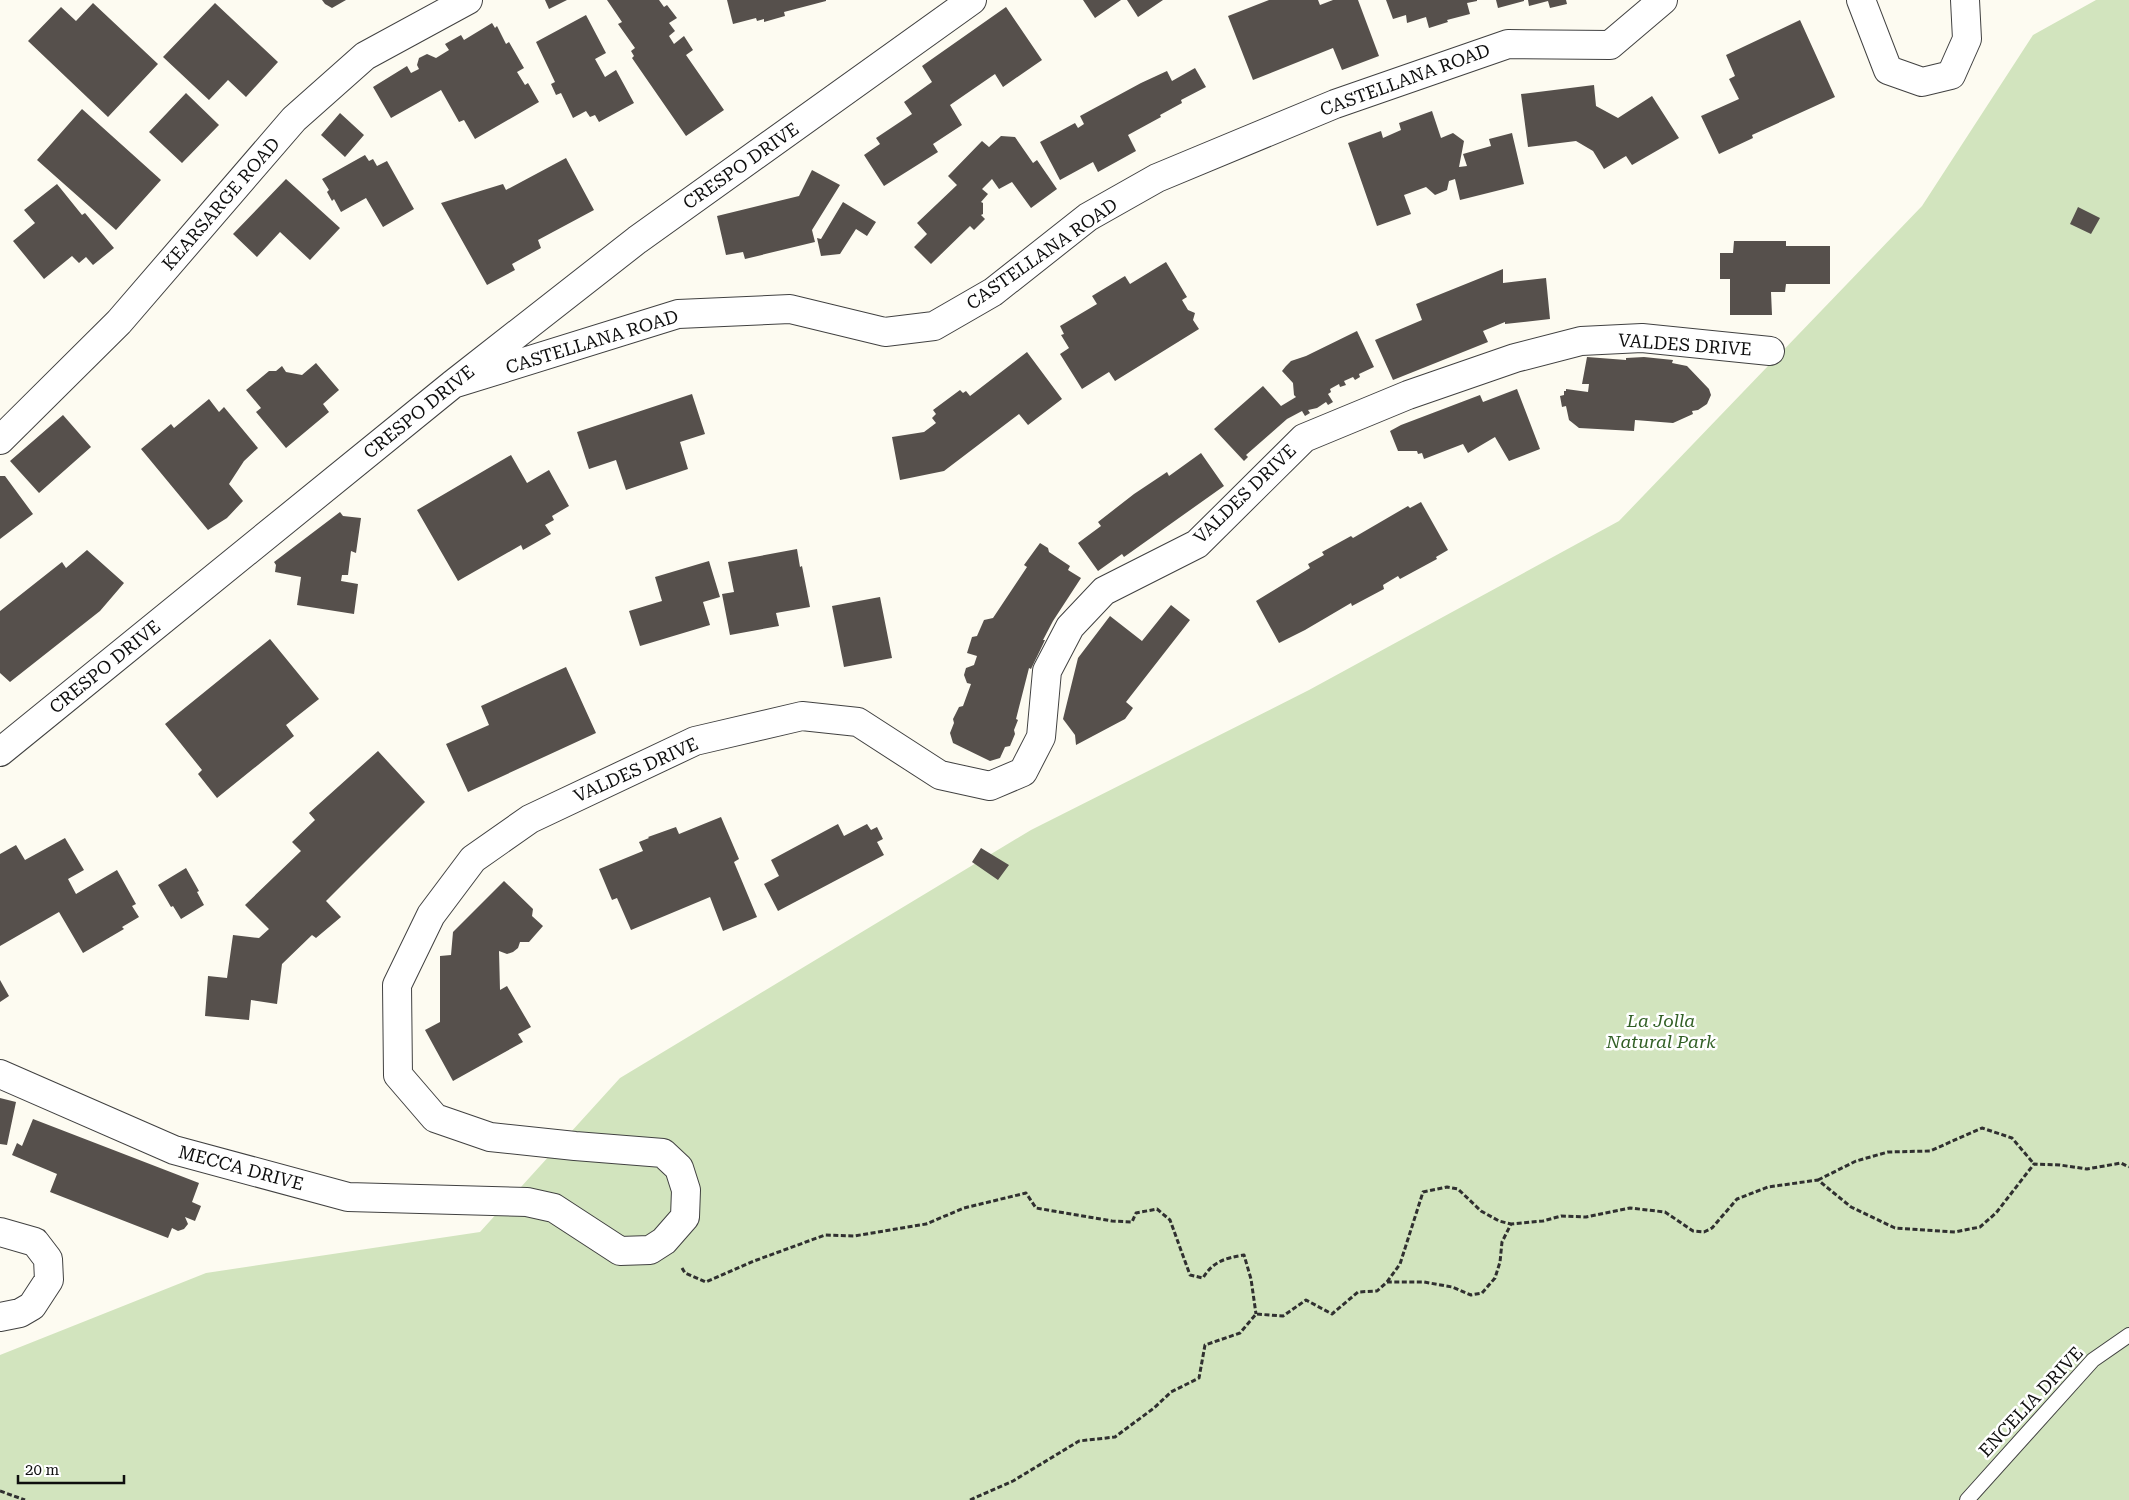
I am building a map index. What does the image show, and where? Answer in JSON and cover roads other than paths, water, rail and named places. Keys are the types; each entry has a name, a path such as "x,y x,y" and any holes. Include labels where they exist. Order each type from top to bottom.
{"street":[{"name":"KEARSARGE ROAD","path":"0,440 119,322 294,119 365,56 468,0"},
{"name":"CRESPO DRIVE","path":"0,752 453,384 638,240 972,0"},
{"name":"CASTELLANA ROAD","path":"453,384 678,314 790,308 885,332 934,326 993,292 1088,217 1157,178 1335,104 1508,44 1610,45 1664,0"},
{"path":"1861,0 1888,70 1922,82 1951,75 1967,39 1965,0"},
{"name":"VALDES DRIVE","path":"496,1200 527,1202 554,1208 620,1251 650,1250 664,1241 685,1216 686,1190 679,1168 663,1152 575,1146 490,1137 435,1118 398,1075 397,985 431,915 473,860 530,819 695,741 802,716 858,722 940,775 990,786 1023,772 1041,737 1047,671 1070,627 1104,590 1196,544 1304,438 1408,394 1515,358 1580,341 1642,338 1770,351"},
{"name":"MECCA DRIVE","path":"0,1074 174,1150 348,1197 496,1200"},
{"path":"0,1232 36,1242 48,1259 50,1280 32,1306 20,1312 0,1317"}],"lane":[{"name":"ENCELIA DRIVE","path":"1967,1500 2093,1360 2129,1335"}],"park label":[{"name":"La Jolla Natural Park","path":"1661,1031"}]}
